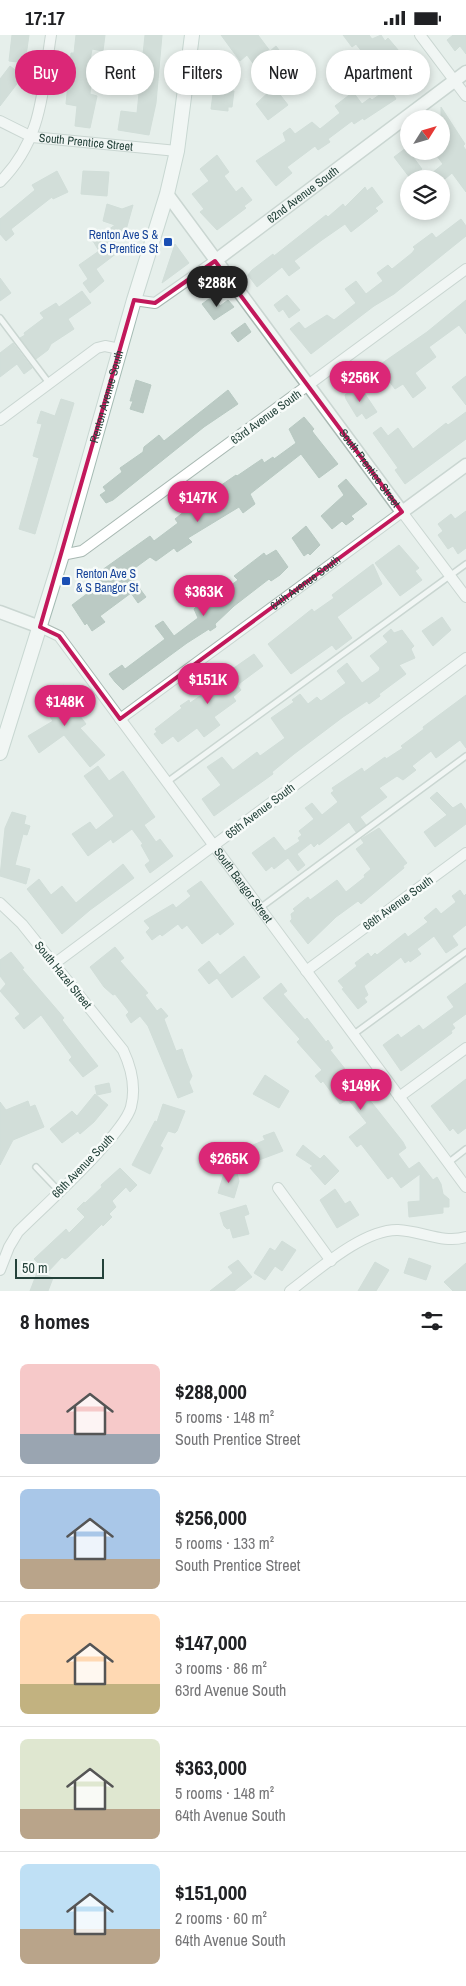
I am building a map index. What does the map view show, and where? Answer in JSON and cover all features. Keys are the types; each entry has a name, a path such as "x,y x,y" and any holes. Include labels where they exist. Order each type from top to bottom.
{"main road":[{"name":"Renton Avenue South","path":"0,753 62,555 134,300 167,194 177,151 192,35"}],"street":[{"path":"0,182 23,154 32,137 38,117 51,35"},
{"path":"420,35 466,96"},
{"name":"62nd Avenue South","path":"134,300 155,303 215,261 466,72"},
{"name":"South Prentice Street","path":"0,121 32,137 177,151"},
{"name":"South Prentice Street","path":"167,194 466,597"},
{"name":"63rd Avenue South","path":"62,555 82,551 466,269"},
{"path":"0,420 97,348 105,346 120,349"},
{"name":"64th Avenue South","path":"120,719 466,465"},
{"name":"South Bangor Street","path":"0,612 59,636 466,1187"},
{"name":"65th Avenue South","path":"54,964 466,658"},
{"name":"66th Avenue South","path":"306,971 466,853"},
{"name":"South Hazel Street","path":"0,903 16,917 123,1050"},
{"path":"399,1097 466,1048"},
{"name":"66th Avenue South","path":"0,1270 9,1247 18,1232 110,1140 126,1120 131,1107 133,1093 130,1069 123,1050"},
{"path":"278,1188 331,1261"},
{"path":"290,1291 360,1242 387,1231 414,1232 448,1240 466,1237"}],"lane":[{"path":"0,318 49,383"},
{"path":"167,783 466,564"},
{"path":"260,908 466,756"},
{"path":"353,1035 466,952"},
{"path":"448,1163 466,1149"},
{"path":"36,1167 59,1191"}],"highlighted area":[{"path":"215,261 402,512 120,719 59,636 40,627 134,300 155,303"}],"building":[{"path":"12,35 29,35 27,50 15,50 15,62 9,61"},
{"path":"76,35 105,35 103,50 86,50 86,95 97,96 90,128 75,126 77,106 66,104 67,95 76,95 76,50 74,50"},
{"path":"145,35 162,35 156,103 149,135 118,130 121,111 137,113 139,95 154,95 154,50 143,50"},
{"path":"221,35 258,35 269,50 251,50 251,60 247,55 241,60 241,50 232,50"},
{"path":"343,35 369,35 372,39 381,35 385,41 388,38 398,50 361,50 356,44 352,47"},
{"path":"453,35 466,35 466,54 460,46 455,51 447,40"},
{"path":"10,66 15,70 15,86 0,106 0,79"},
{"path":"213,95 234,95 232,107 228,107 228,111 211,109"},
{"path":"266,95 280,95 288,105 268,120 256,104"},
{"path":"349,95 355,95 362,104 370,98 372,100 379,95 393,95 396,99 364,120 363,118 354,124 352,121 328,139 330,142 318,150 315,146 287,167 292,173 276,186 256,161 286,141 283,133 290,128 295,134 312,122 320,129 340,113 335,106"},
{"path":"450,121 465,144 463,146 466,150 466,192 452,173 450,175 450,170 436,170 443,164 440,160 450,160"},
{"path":"400,152 400,160 415,160 422,169 404,170 394,157"},
{"path":"217,155 229,172 224,176 236,192 242,187 252,200 244,206 246,208 217,230 200,212 204,209 192,194 209,181 200,169"},
{"path":"57,171 68,192 53,199 52,197 11,229 14,234 6,241 0,234 0,219 35,190 32,185"},
{"path":"83,171 109,172 107,196 81,194"},
{"path":"365,187 367,191 372,187 383,202 375,208 378,211 351,232 345,224 322,240 294,261 300,268 289,276 282,267 257,287 248,275 252,270 273,254 274,256 326,215 328,217 343,204 345,207"},
{"path":"107,204 122,209 133,205 124,237 111,243 117,253 96,269 104,281 90,293 83,283 88,279 79,265 99,251 93,241 115,225 103,221"},
{"path":"461,219 466,226 466,236 394,294 374,306 311,354 290,329 299,322 305,329 327,315 334,320 356,303 345,289 356,281 366,294 383,281 377,273 388,265 392,269 412,253 415,249 413,247 432,233 436,238"},
{"path":"175,244 189,263 162,283"},
{"path":"0,278 11,293 0,301"},
{"path":"82,291 91,303 68,319 74,329 51,344 48,350 36,359 20,338 44,318 40,313 56,303 59,307"},
{"path":"287,295 300,310 289,318 283,309 279,312 274,305"},
{"path":"213,296 220,306 228,300 234,307 214,320 202,304"},
{"path":"466,300 466,334 459,325 429,347 436,357 415,373 426,388 413,398 403,384 395,389 378,366 427,332"},
{"path":"245,323 251,332 238,342 231,333"},
{"path":"13,343 32,368 24,374 17,364 0,377 0,353"},
{"path":"466,376 466,405 452,387"},
{"path":"136,380 151,385 143,413 130,409 133,401 130,401"},
{"path":"356,387 361,393 363,391 377,412 366,419 362,413 357,417 346,399 345,395"},
{"path":"228,390 238,404 204,427 113,500 106,503 100,495 106,491 103,487 122,472 120,468 143,452 144,447 159,435 164,441"},
{"path":"61,399 74,403 35,534 19,529 39,458 33,456 42,424 37,423 41,411 55,416"},
{"path":"466,412 466,439 405,484 395,470 398,468 373,433 381,427 388,436 398,428 413,449 446,423 448,425"},
{"path":"304,417 314,429 312,431 338,464 319,478 301,454 250,494 255,504 243,513 239,507 188,538 192,542 177,552 174,548 156,561 150,557 128,573 146,597 138,603 131,593 100,616 105,622 92,631 87,623 85,625 72,605 96,587 93,584 99,580 95,575 150,536 154,541 178,523 175,519 191,506 191,500 198,495 200,497 203,495 207,501 223,490 220,486 236,475 262,459 264,463 273,457 274,459 296,443 289,429"},
{"path":"346,479 367,504 351,516 354,519 346,525 342,521 332,529 321,516 344,495 338,486"},
{"path":"466,511 466,548 458,554 453,546 448,549 438,535 443,531 438,524 451,514 455,519"},
{"path":"306,526 320,545 310,555 308,553 304,556 292,538"},
{"path":"399,545 419,568 415,571 422,580 400,596 375,563"},
{"path":"276,550 288,567 280,575 271,581 269,579 234,606 215,624 216,627 210,631 209,629 187,643 123,690 115,682 109,674 122,665 125,669 165,639 155,626 163,621 174,636 198,618 194,609 201,603 203,606 238,580 234,576 264,553 266,556"},
{"path":"373,564 382,584 337,617 352,638 336,650 332,645 291,674 268,644 312,609 314,612 334,598 332,595"},
{"path":"442,617 451,630 433,646 422,631"},
{"path":"391,629 394,633 402,630 414,646 411,649 415,658 399,665 406,674 369,704 367,701 343,717 294,754 272,772 273,774 214,816 202,799 221,785 207,767 222,757 233,770 257,752 260,756 285,738 271,718 294,702 292,700 300,694 308,704 317,697 321,701 346,683 337,671 347,663 362,683 379,671 380,668 370,656 388,642 383,636"},
{"path":"254,654 263,666 240,683 238,686 241,690 233,697 236,701 214,717 220,725 204,737 197,728 178,742 173,736 162,744 154,734 157,732 155,729 182,708 180,706 189,700 190,703 217,684 215,681"},
{"path":"64,685 78,703 73,707 86,724 80,728 105,755 90,767 64,735 39,753 28,736 53,721 42,706 46,703 41,697 49,691 51,694"},
{"path":"466,695 466,748 460,740 436,758 431,751 412,766 416,770 403,780 397,776 379,788 387,797 360,817 366,825 356,832 349,822 319,845 318,843 314,847 311,843 297,854 305,865 298,871 288,858 274,869 272,866 266,871 252,853 274,837 285,851 300,841 298,838 302,835 299,831 314,819 305,808 312,803 322,815 338,802 331,793 334,791 332,788 362,768 364,772 385,757 386,759 403,748 401,746 424,729 423,727"},
{"path":"98,766 109,781 123,771 155,817 144,825 156,842 160,839 173,856 150,873 145,865 150,861 141,845 143,844 132,829 113,843 111,839 88,856 72,834 90,822 96,830 114,816 84,776"},
{"path":"437,792 453,808 461,803 466,810 466,824 435,847 424,832 447,815 430,798"},
{"path":"12,812 26,816 24,824 30,826 27,835 23,834 15,865 30,869 26,884 0,876 5,828"},
{"path":"379,828 407,863 403,866 404,868 361,904 358,901 336,917 308,944 290,921 292,919 291,914 295,911 293,909 308,897 310,900 337,880 346,892 365,877 364,875 371,869 356,849 364,843 361,839"},
{"path":"123,864 134,878 90,910 62,934 27,889 39,879 51,895 62,886 76,903"},
{"path":"201,881 234,924 220,935 218,932 202,944 187,925 182,929 178,924 162,936 160,934 152,940 146,932 150,928 144,921 173,904 176,908 191,896 187,891"},
{"path":"460,890 464,896 466,894 466,925 452,936 458,945 446,953 434,936 417,949 421,954 410,962 409,960 405,963 401,957 364,986 368,995 364,998 367,1002 358,1009 338,981 357,966 355,963 368,953 371,957 375,953 377,955 405,933 408,937 428,922 424,918 436,908 441,914 456,902 452,896"},
{"path":"115,947 124,958 120,961 148,993 145,995 157,1011 161,1008 168,1016 164,1019 176,1051 182,1049 192,1076 189,1082 193,1092 178,1098 148,1026 140,1016 131,1023 126,1015 129,1012 115,994 113,995 104,987 90,967"},
{"path":"11,952 24,968 22,969 64,1018 62,1020 98,1066 83,1077 69,1060 72,1057 41,1015 24,1029 15,1018 20,1014 0,991 6,984 0,976 0,960"},
{"path":"244,956 260,977 232,998 217,978 209,984 198,970 209,961 220,975"},
{"path":"281,983 287,991 283,994 305,1020 307,1018 326,1042 328,1040 333,1048 330,1050 403,1142 406,1148 398,1154 409,1169 419,1162 433,1180 437,1177 443,1194 449,1199 449,1207 443,1207 443,1213 409,1217 408,1202 420,1201 420,1174 401,1188 392,1176 388,1179 361,1144 357,1147 349,1137 367,1123 348,1099 340,1104 323,1081 321,1083 315,1076 322,1070 297,1042 300,1039 263,998"},
{"path":"466,983 466,1014 452,1024 455,1028 451,1031 452,1033 401,1071 383,1045 398,1034 401,1038 419,1025 423,1030 454,1007 447,997"},
{"path":"265,1075 289,1091 279,1108 253,1094"},
{"path":"466,1079 466,1128 458,1134 453,1128 450,1131 431,1106"},
{"path":"109,1083 111,1092 97,1095 95,1086"},
{"path":"95,1094 108,1105 94,1122 80,1134 78,1131 62,1143 50,1129 72,1111 77,1116"},
{"path":"28,1101 30,1107 35,1105 44,1127 13,1140 0,1165 0,1102 6,1110"},
{"path":"163,1104 185,1111 177,1131 175,1133 168,1131 160,1146 163,1148 150,1174 132,1165 155,1121 157,1122"},
{"path":"274,1132 283,1151 259,1160 253,1145 265,1140 263,1136"},
{"path":"303,1145 320,1159 324,1155 339,1171 325,1185 310,1168 313,1166 296,1155"},
{"path":"120,1168 137,1185 130,1192 126,1187 112,1201 116,1207 109,1214 112,1217 103,1226 102,1224 68,1257 65,1259 62,1257 45,1275 53,1278 48,1291 30,1291 40,1265 34,1259 66,1229 69,1233 85,1217 77,1209"},
{"path":"225,1170 237,1173 239,1181 234,1198 218,1193"},
{"path":"335,1189 345,1204 350,1201 359,1215 337,1228 320,1200"},
{"path":"246,1205 249,1214 244,1216 249,1234 233,1238 230,1228 227,1229 224,1226 220,1213"},
{"path":"282,1241 296,1250 282,1271 275,1266 265,1280 254,1273 270,1248 275,1251"},
{"path":"409,1258 431,1266 426,1280 404,1273"},
{"path":"238,1260 252,1277 234,1291 210,1291 233,1273 228,1267"},
{"path":"375,1262 389,1270 376,1291 358,1291"},
{"path":"466,1263 466,1291 453,1291 444,1282"}],"place":[{"name":"Renton Ave S & S Prentice St","path":"168,242"},
{"name":"Renton Ave S & S Bangor St","path":"66,581"}]}
